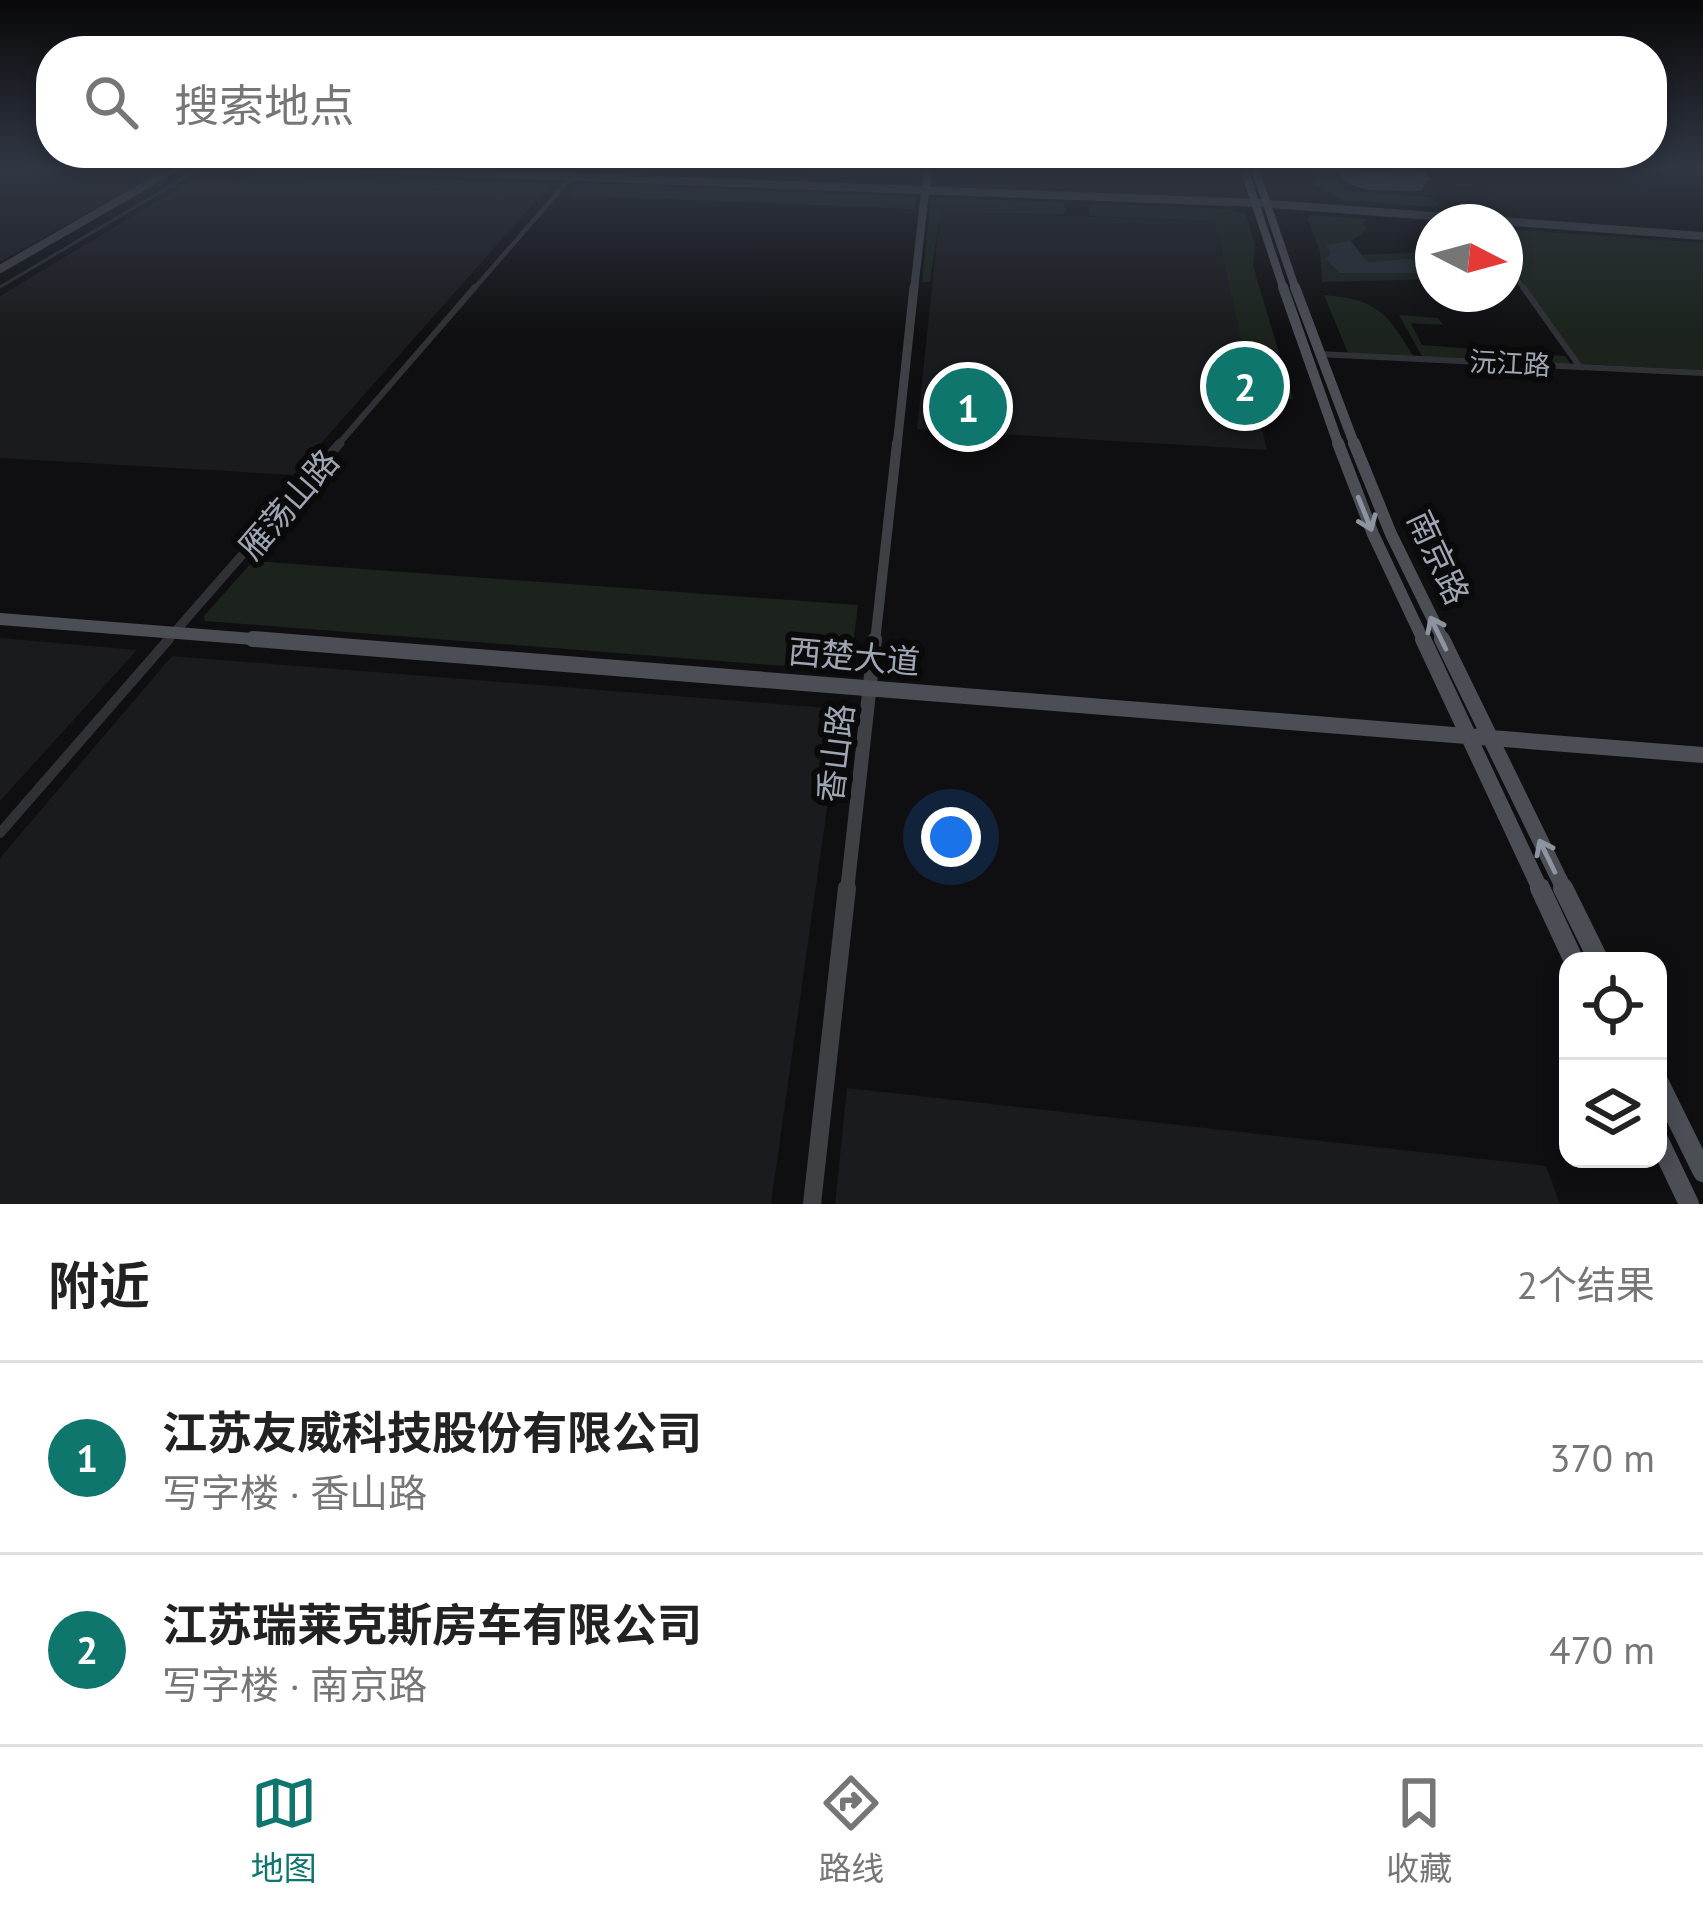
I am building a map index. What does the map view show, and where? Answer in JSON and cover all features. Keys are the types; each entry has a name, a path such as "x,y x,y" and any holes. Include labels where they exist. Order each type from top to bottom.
{"main road":[{"name":"南京路","path":"1269,222 1305,356 1349,475 1479,738 1594,952"},
{"name":"南京路","path":"1270,222 1391,534 1570,952"},
{"name":"西楚大道","path":"0,619 1703,755"},
{"path":"1667,1099 1703,1172"},
{"path":"1667,1158 1689,1204"}],"street":[{"path":"0,268 80,222"},
{"name":"雁荡山路","path":"0,833 531,222"},
{"name":"香山路","path":"812,1204 922,222"},
{"path":"1541,222 1703,234"},
{"path":"1523,223 1703,234"},
{"path":"1523,287 1580,367"},
{"name":"沅江路","path":"1318,354 1703,373"}],"shaded area":[{"path":"0,222 71,222 0,262"},
{"path":"122,222 517,222 293,475 0,458 0,296"},
{"path":"928,222 939,222 930,282 922,282"},
{"path":"939,222 1215,222 1267,450 917,429"},
{"path":"1215,222 1248,222 1255,247 1253,266 1293,399 1254,397"},
{"path":"1309,222 1364,222 1367,230 1351,241 1362,255 1415,253 1415,279 1322,282 1320,251"},
{"path":"1523,230 1703,243 1703,370 1581,364 1523,282"},
{"path":"1350,241 1368,262 1415,259 1415,273 1340,273 1326,259 1331,253 1326,245"},
{"path":"1324,295 1357,300 1380,311 1414,357 1348,353"},
{"path":"1399,315 1438,318 1443,325 1411,323 1422,345 1565,356 1572,366 1423,358"},
{"path":"253,561 858,605 851,661 836,670 205,621 204,616"},
{"path":"0,638 137,650 0,801"},
{"path":"172,656 841,709 771,1204 0,1204 0,858"},
{"path":"847,1088 1546,1166 1560,1204 835,1204"}],"waterway":[{"path":"0,287 110,222"}],"place":[{"name":"江苏瑞莱克斯房车有限公司","path":"1245,386"},
{"name":"江苏友威科技股份有限公司","path":"968,407"}]}
